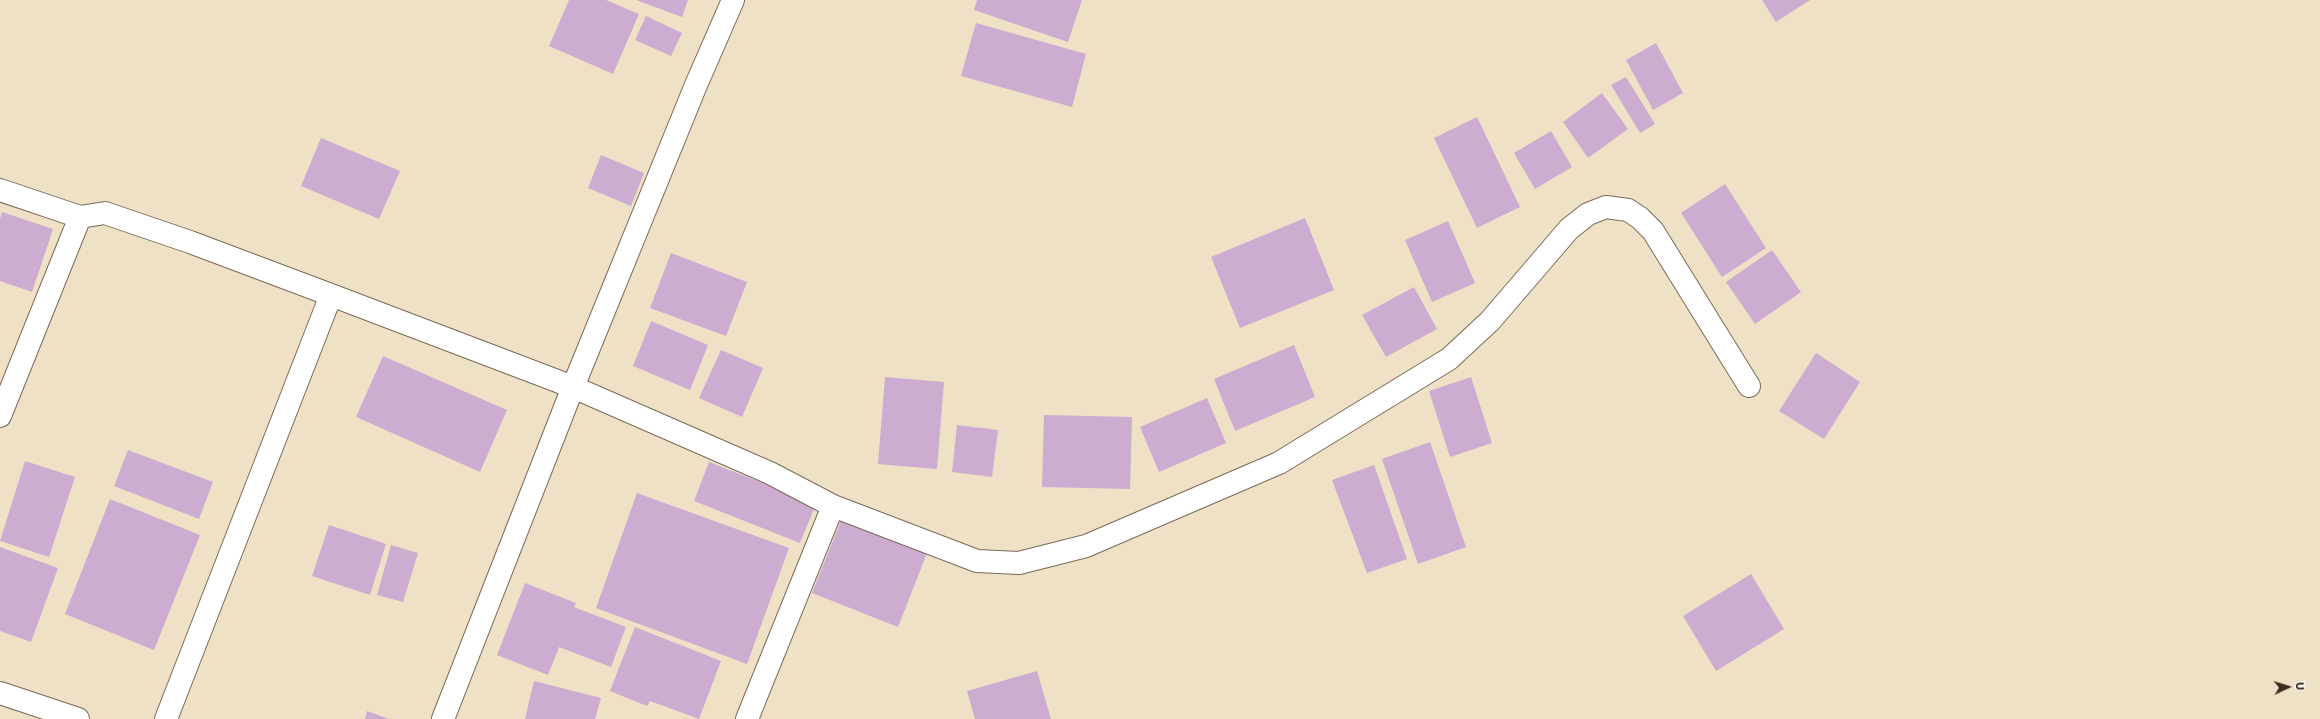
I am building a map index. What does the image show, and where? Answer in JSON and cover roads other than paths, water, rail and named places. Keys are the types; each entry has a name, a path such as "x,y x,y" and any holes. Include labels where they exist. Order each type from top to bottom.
{"street":[{"path":"443,719 573,387 696,85 733,0"},
{"path":"0,190 80,217 105,213 190,242 331,295 573,387 770,473 833,506 977,561 1019,563 1086,546 1279,463 1449,359 1490,321 1569,229 1588,214 1606,207 1628,210 1640,218 1653,231 1749,386"},
{"path":"0,416 80,217"},
{"path":"166,719 331,295"},
{"path":"747,719 833,506"},
{"path":"0,692 78,719"}]}
